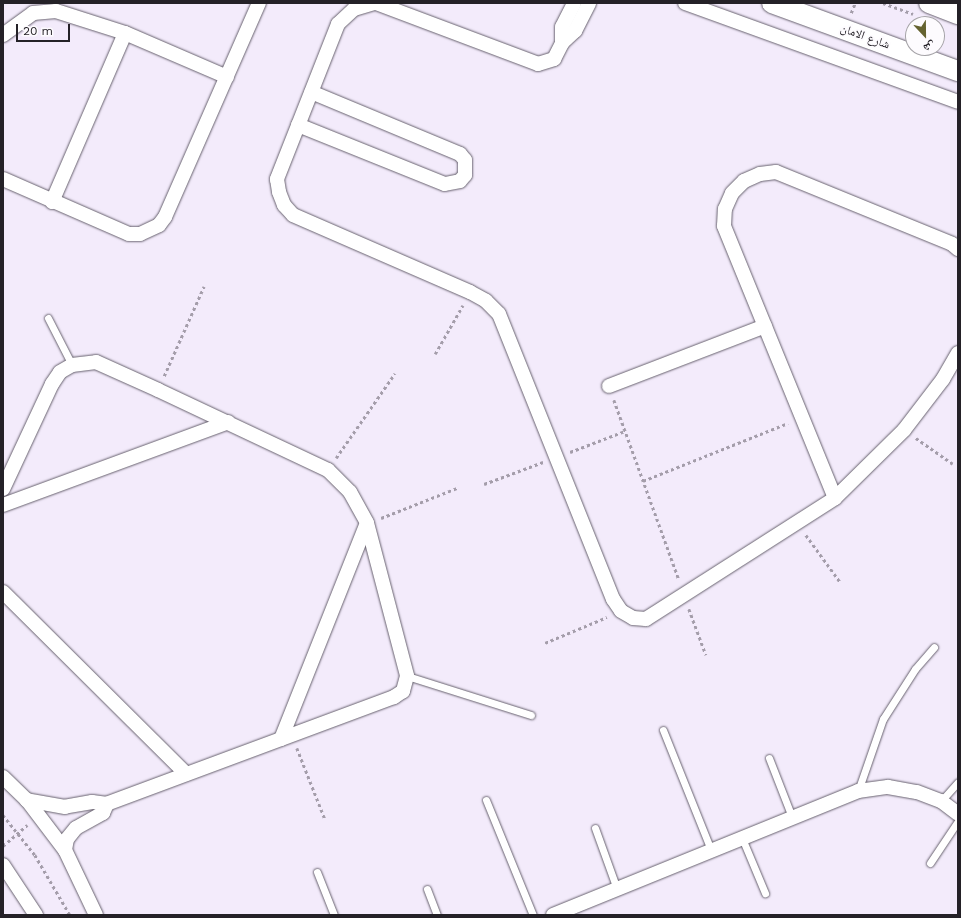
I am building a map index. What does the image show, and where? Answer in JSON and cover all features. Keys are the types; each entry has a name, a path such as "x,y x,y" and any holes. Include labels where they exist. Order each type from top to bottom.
{"street":[{"path":"3,179 52,202 129,234 140,234 159,225 165,217 259,3"},
{"path":"589,3 575,31 562,43 554,59 547,63 530,63 375,3 354,9 338,24 277,179 281,199 293,215 486,300 501,319 613,599 621,611 633,618 646,619 836,498 904,430 943,379 958,353"},
{"path":"562,43 562,27 574,3"},
{"path":"685,3 717,8 958,102"},
{"name":"شارع الامان","path":"772,3 958,71"},
{"path":"929,3 958,14"},
{"path":"3,35 22,18 44,10 68,13 125,33 227,76"},
{"path":"52,202 125,33"},
{"path":"298,125 446,184 460,181 465,175 465,160 460,154 311,92"},
{"path":"836,498 724,226 725,209 732,193 744,181 760,174 776,172 952,244 958,249"},
{"path":"609,386 765,326"},
{"path":"3,489 52,384 60,372 72,365 96,362 228,422 328,470 350,492 367,523 407,676 403,691 394,697 107,804 92,802 65,807 27,800"},
{"path":"3,505 228,422"},
{"path":"287,737 367,523"},
{"path":"3,592 186,774"},
{"path":"3,777 27,800 65,850 96,915"},
{"path":"553,915 572,911 618,888 858,790 888,787 917,792 941,802 958,814"},
{"path":"65,850 67,839 76,828 103,813 107,804"},
{"path":"4,871 36,915"}],"lane":[{"path":"48,318 72,365"},
{"path":"858,790 883,719 910,675 934,647"},
{"path":"407,676 531,715"},
{"path":"663,730 711,850"},
{"path":"769,758 792,817"},
{"path":"941,802 958,782"},
{"path":"486,800 533,915"},
{"path":"930,863 958,820"},
{"path":"595,828 618,888"},
{"path":"742,838 766,893"},
{"path":"317,872 334,915"},
{"path":"427,889 437,915"}],"path":[{"path":"158,390 204,286"},
{"path":"435,354 470,292"},
{"path":"328,470 395,373"},
{"path":"609,386 706,656"},
{"path":"643,481 802,418"},
{"path":"904,430 954,464"},
{"path":"367,523 457,488"},
{"path":"797,523 842,583"},
{"path":"545,643 621,611"},
{"path":"287,737 325,818"},
{"path":"3,815 18,833 50,878 70,915"},
{"path":"3,846 39,815"}]}
